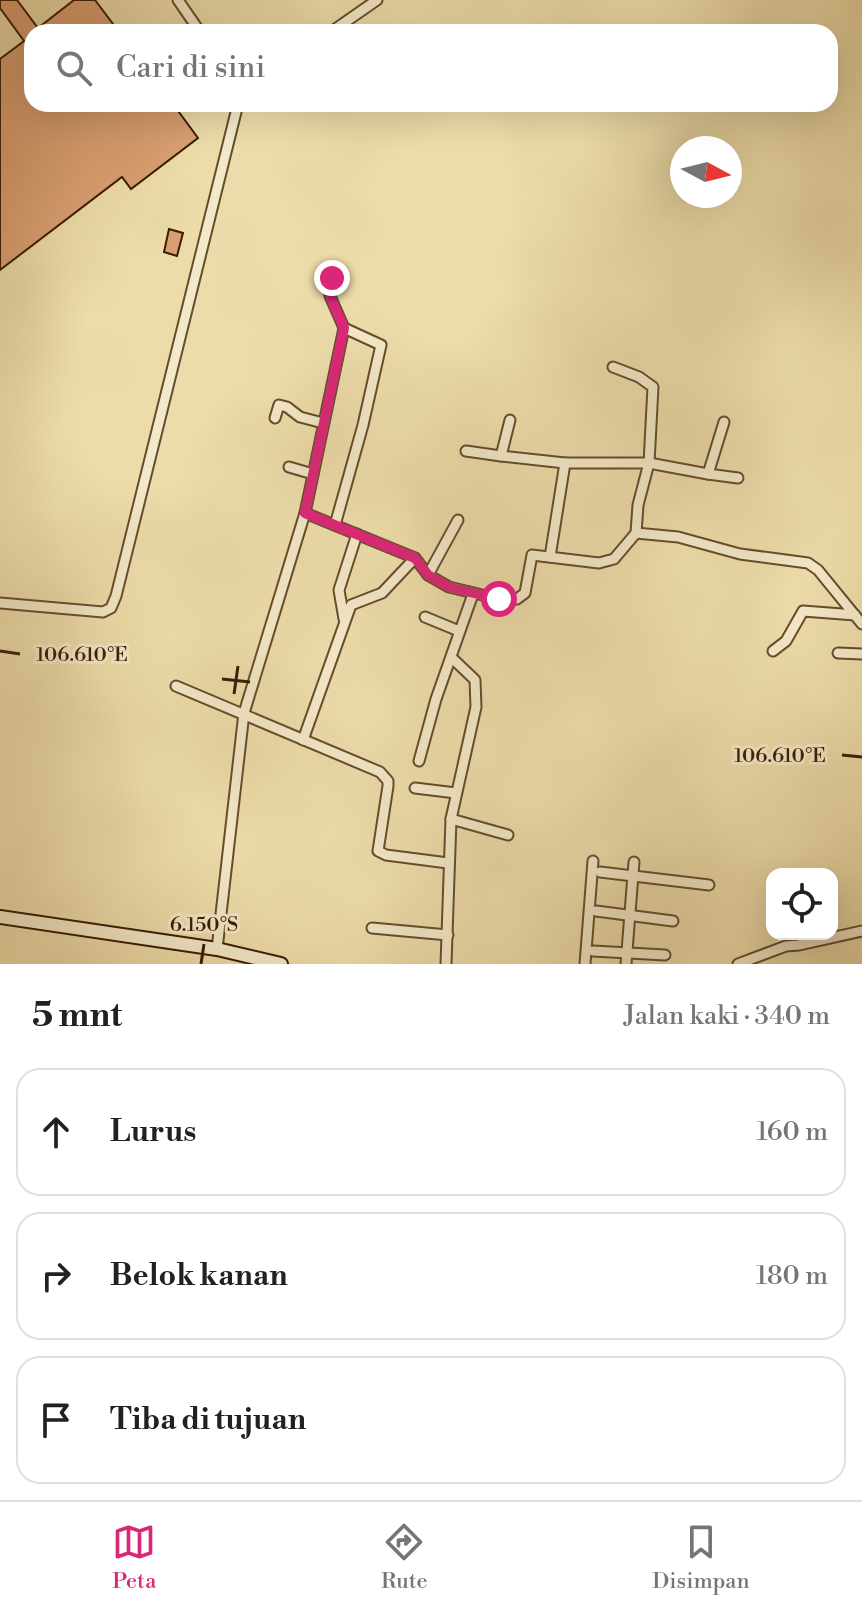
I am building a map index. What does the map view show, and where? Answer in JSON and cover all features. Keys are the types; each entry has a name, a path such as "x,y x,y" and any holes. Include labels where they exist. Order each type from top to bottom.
{"street":[{"path":"178,0 194,24"},
{"path":"342,24 377,0"},
{"path":"0,603 103,612 111,608 236,112"},
{"path":"217,949 244,713 305,513 344,328 330,296 332,278"},
{"path":"335,525 381,345 344,328"},
{"path":"305,513 415,558 428,575 449,587 473,594 517,599 525,593 532,555 599,563 614,559 636,533 638,505 649,463 653,387 639,377 613,367"},
{"path":"275,418 279,405 300,417 323,423"},
{"path":"501,456 510,420"},
{"path":"708,474 724,422"},
{"path":"466,451 565,463 649,463 738,478"},
{"path":"542,556 565,463"},
{"path":"289,467 313,474"},
{"path":"428,575 458,520"},
{"path":"636,533 678,537 740,554 808,563 818,570 862,624"},
{"path":"345,623 339,590 357,534"},
{"path":"303,740 351,605 382,593 415,558"},
{"path":"419,761 473,594"},
{"path":"773,651 786,641 803,611 855,615"},
{"path":"425,617 459,631"},
{"path":"838,653 862,654"},
{"path":"446,964 451,819 476,707 475,680 452,658"},
{"path":"176,686 385,776 388,786 378,851 386,855 448,863"},
{"path":"415,788 456,793"},
{"path":"451,819 508,835"},
{"path":"585,964 593,861"},
{"path":"626,959 634,862"},
{"path":"600,872 709,885"},
{"path":"596,911 673,921"},
{"path":"0,917 217,949 281,964"},
{"path":"372,928 448,935"},
{"path":"738,964 761,960 786,946 862,931"},
{"path":"593,951 626,959 665,955"}],"building":[{"path":"0,0 17,0 35,24 24,24 24,41 0,8"},
{"path":"74,0 95,0 113,24 43,24"},
{"path":"24,41 24,112 179,112 198,138 131,189 122,177 0,270 0,59"},
{"path":"169,229 183,233 177,256 164,252"}],"route":[{"path":"332,278 330,296 344,328 305,513 415,558 428,575 449,587 499,599"}]}
